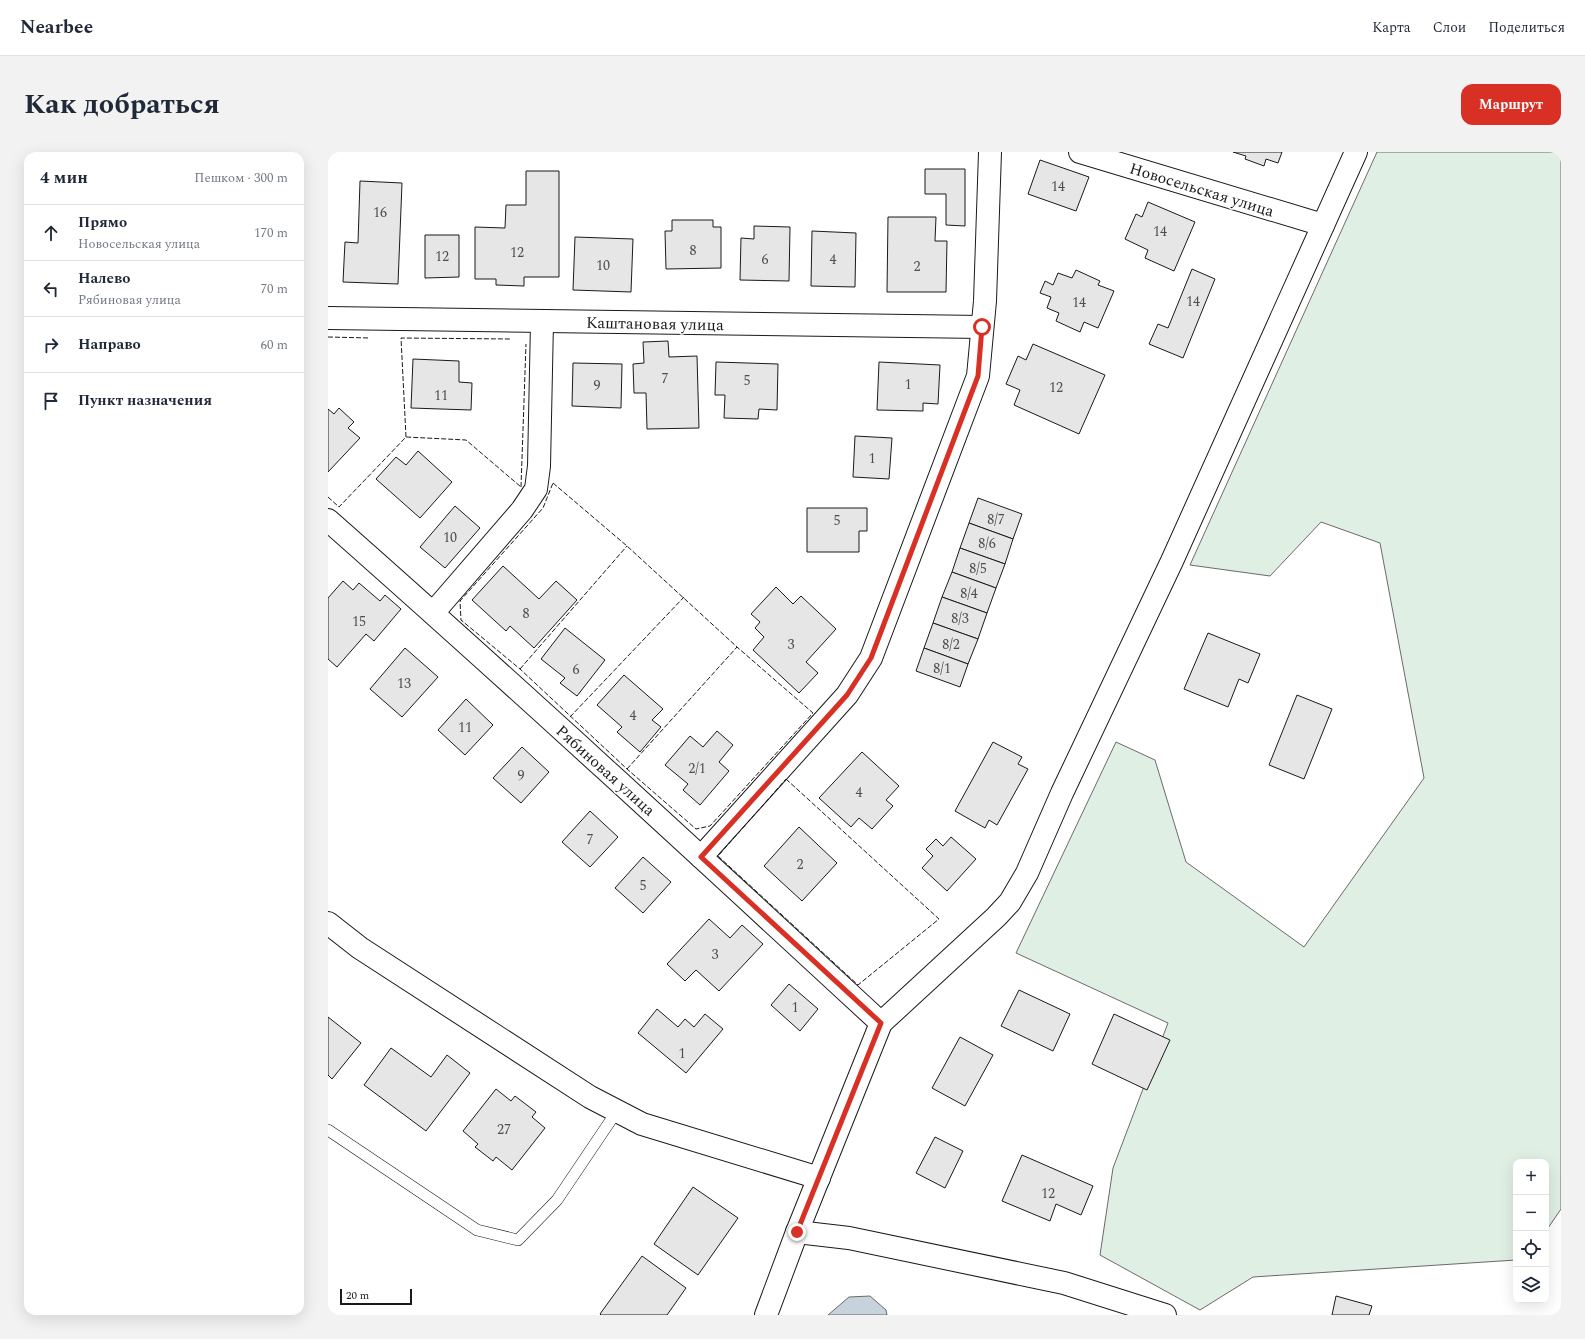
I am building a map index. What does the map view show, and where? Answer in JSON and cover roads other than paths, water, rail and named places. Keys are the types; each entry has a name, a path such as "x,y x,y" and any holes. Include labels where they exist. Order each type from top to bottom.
{"street":[{"path":"701,857 847,695 871,658 978,376 985,301 990,152"},
{"name":"Новосельская улица","path":"1080,152 1323,225"},
{"path":"766,1315 818,1178 881,1023 996,917 1010,902 1027,873 1172,560 1356,152"},
{"name":"Каштановая улица","path":"328,318 982,327"},
{"path":"433,613 522,510 536,489 539,466 542,322"},
{"name":"Рябиновая улица","path":"328,520 433,613 881,1023"},
{"path":"328,923 366,952 590,1097 616,1111 642,1124 818,1178"},
{"path":"797,1232 849,1238 1064,1283 1165,1315"}],"lane":[{"path":"328,1130 477,1230 518,1240 557,1200 616,1111"}]}
